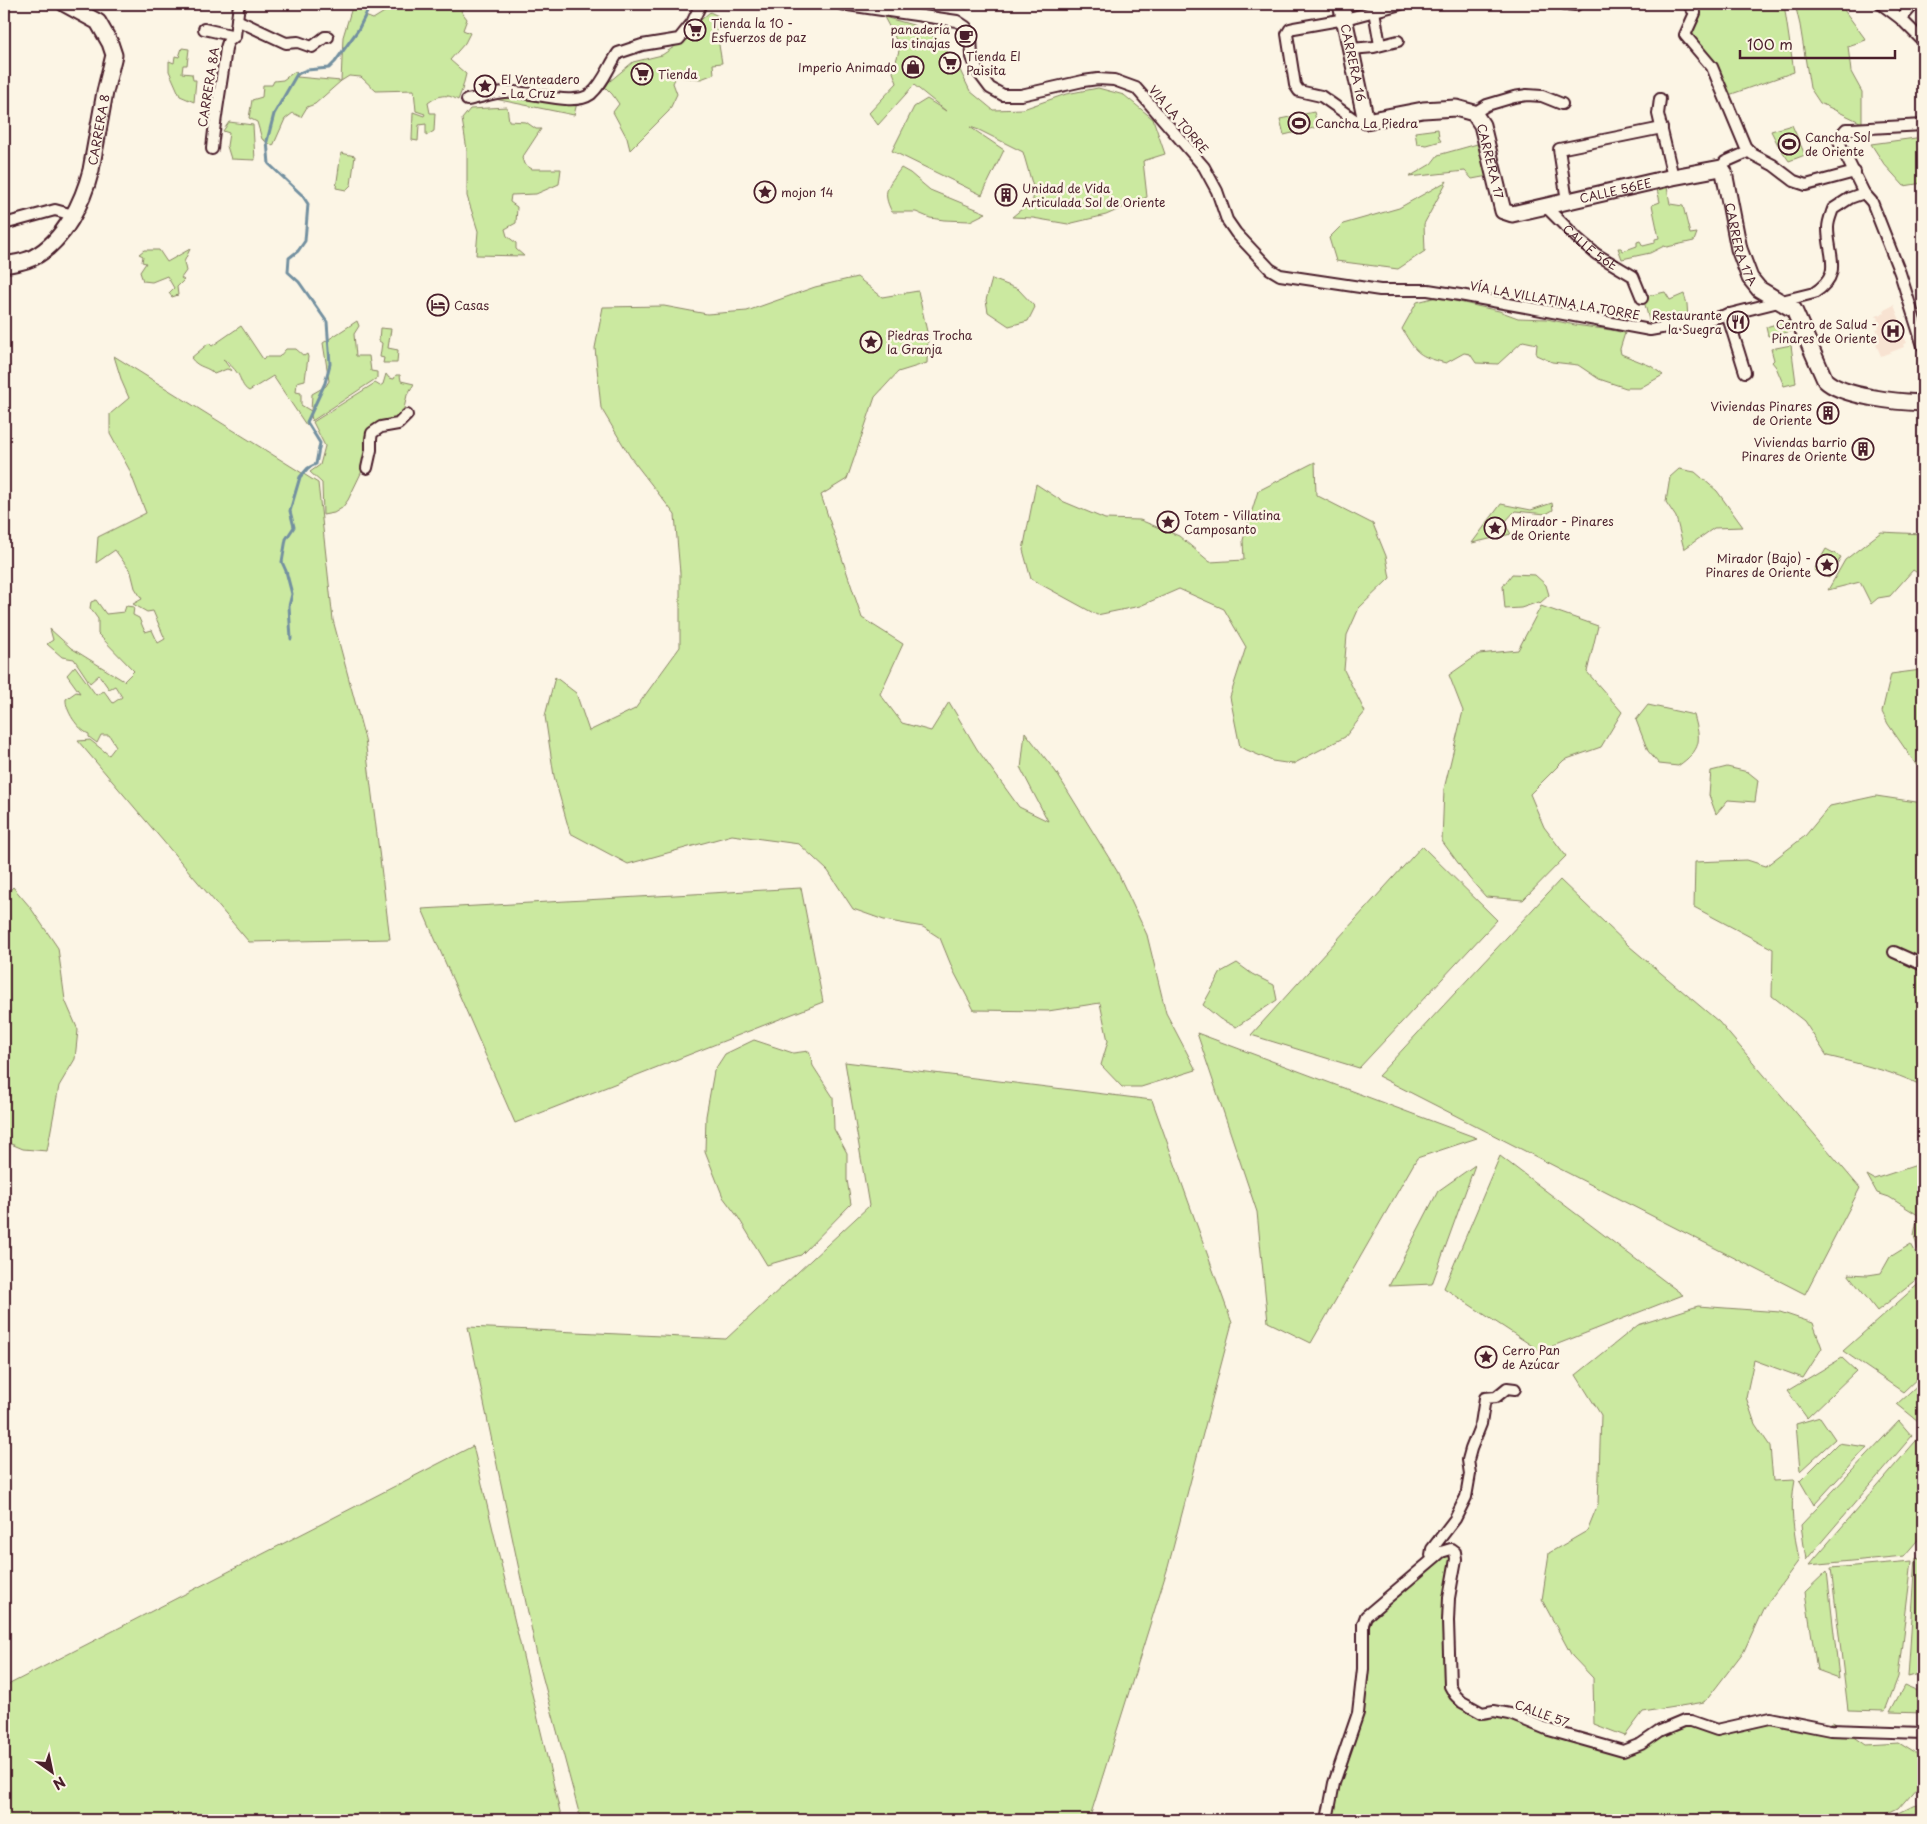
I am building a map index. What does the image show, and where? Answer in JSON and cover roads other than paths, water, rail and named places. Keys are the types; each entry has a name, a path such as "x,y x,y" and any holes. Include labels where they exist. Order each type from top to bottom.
{"street":[{"name":"CARRERA 8","path":"4,265 32,259 44,251 56,239 73,214 91,170 105,92 114,55 110,43 98,22 64,4"},
{"name":"CARRERA 8A","path":"212,149 216,108 221,89 226,48 228,42 235,36 238,4"},
{"path":"467,100 505,92 532,93 577,100 589,96 597,88 618,53 642,45 679,39 692,23 701,4"},
{"name":"VIA LA TORRE","path":"841,4 957,21 966,27 971,34 972,57 978,72 990,88 1003,95 1022,95 1083,80 1098,79 1114,80 1136,88 1204,167 1217,191 1227,220 1237,234 1270,269 1280,275"},
{"name":"CARRERA 16","path":"1341,4 1366,121"},
{"path":"1400,4 1345,19 1290,30 1287,34 1295,86 1299,90 1321,96 1355,120 1366,121 1456,108 1474,113 1487,105 1527,95 1542,96 1562,104"},
{"path":"1565,4 1576,5"},
{"path":"1688,4 1695,13 1685,36 1712,67 1745,146 1794,181 1806,185 1855,172"},
{"path":"1881,4 1901,19 1923,40"},
{"path":"1901,19 1914,4"},
{"path":"1374,11 1380,45"},
{"path":"237,20 286,43 298,42 312,47 325,37 328,37"},
{"path":"204,30 235,36"},
{"path":"1350,49 1398,41"},
{"path":"1660,99 1658,114 1673,176"},
{"name":"CARRERA 17","path":"1474,113 1482,125 1503,211"},
{"path":"1923,125 1852,129 1842,133 1839,137 1839,142 1864,193 1872,202 1900,273 1923,346"},
{"path":"1567,201 1559,149 1662,128"},
{"path":"1722,170 1725,162 1750,151"},
{"name":"CALLE 56EE","path":"1503,211 1512,214 1673,176 1722,170"},
{"name":"CARRERA 17A","path":"1722,170 1739,249 1750,278 1759,289 1794,310 1822,376 1831,386 1869,396 1923,404"},
{"name":"VÍA LA VILLATINA LA TORRE","path":"1280,275 1380,290 1428,290 1650,330 1814,293 1828,282 1833,266 1828,230 1833,209 1850,198 1864,193"},
{"name":"CALLE 56E","path":"1546,207 1596,254 1633,276 1642,298"},
{"path":"4,224 55,210 73,214"},
{"path":"1727,314 1745,372"},
{"path":"367,468 372,433 381,427 398,424 407,415"},
{"path":"1894,952 1923,965"},
{"path":"1442,1552 1431,1555 1432,1548 1455,1519 1466,1497 1470,1474 1468,1460 1481,1424 1485,1398 1496,1397 1507,1388 1514,1389"},
{"name":"CALLE 57","path":"1442,1552 1451,1549 1455,1552 1456,1559 1448,1598 1450,1686 1462,1702 1482,1713 1494,1711 1510,1714 1549,1730 1623,1751 1641,1744 1660,1730 1684,1721 1691,1721 1717,1730 1770,1718 1830,1730 1923,1733"},
{"path":"1328,1820 1334,1783 1358,1713 1363,1669 1362,1624 1366,1616 1442,1552"}],"waterway":[{"path":"291,639 289,606 292,594 282,562 286,539 294,527 290,511 300,477 308,468 316,464 320,443 307,422 325,383 330,364 327,322 299,282 288,272 289,258 298,251 305,241 308,204 302,195 269,164 267,141 274,114 297,74 307,70 329,68 358,30 371,4"}],"place":[{"name":"Tienda la 10 - Esfuerzos de paz","path":"695,30"},
{"name":"panadería las tinajas","path":"966,36"},
{"name":"Tienda El Paisita","path":"950,63"},
{"name":"Imperio Animado","path":"913,67"},
{"name":"Tienda","path":"642,74"},
{"name":"El Venteadero - La Cruz","path":"485,86"},
{"name":"Cancha La Piedra","path":"1299,123"},
{"name":"Cancha Sol de Oriente","path":"1789,144"},
{"name":"mojon 14","path":"765,192"},
{"name":"Unidad de Vida Articulada Sol de Oriente","path":"1006,195"},
{"name":"Casas","path":"438,305"},
{"name":"Restaurante la Suegra","path":"1738,322"},
{"name":"Centro de Salud - Pinares de Oriente","path":"1893,331"},
{"name":"Piedras Trocha la Granja","path":"871,342"},
{"name":"Viviendas Pinares de Oriente","path":"1828,413"},
{"name":"Viviendas barrio Pinares de Oriente","path":"1863,449"},
{"name":"Totem - Villatina Camposanto","path":"1168,522"},
{"name":"Mirador - Pinares de Oriente","path":"1495,528"},
{"name":"Mirador (Bajo) - Pinares de Oriente","path":"1827,565"},
{"name":"Cerro Pan de Azúcar","path":"1486,1357"}]}
